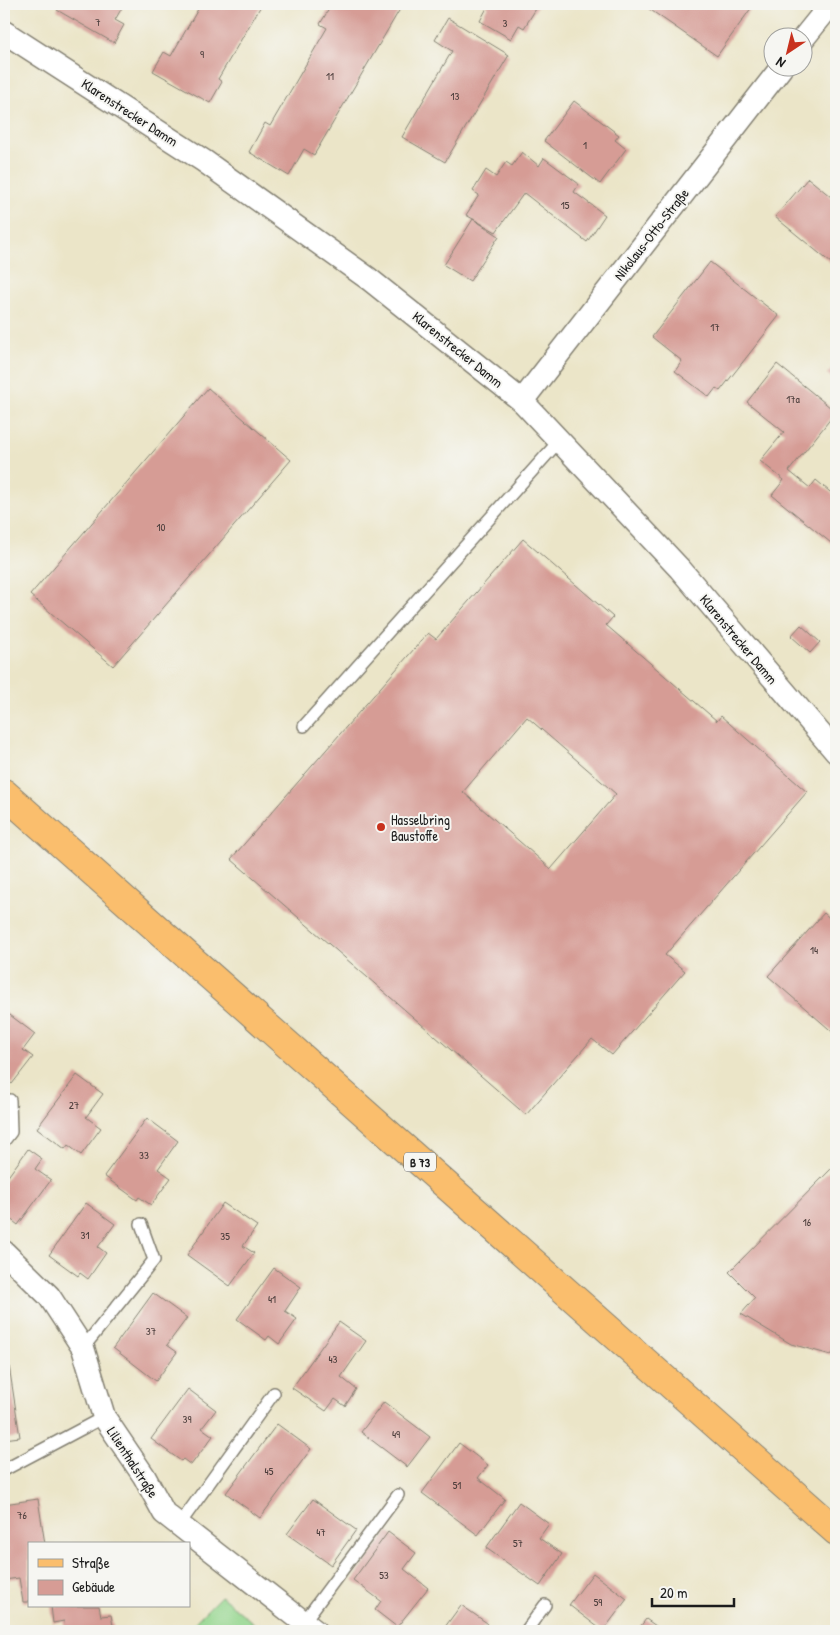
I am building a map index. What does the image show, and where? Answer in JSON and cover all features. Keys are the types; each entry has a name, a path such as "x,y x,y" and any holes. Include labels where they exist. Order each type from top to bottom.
{"main road":[{"name":"B 73","path":"4,793 836,1531"}],"street":[{"path":"812,28 831,4"},
{"name":"Klarenstrecker Damm","path":"4,32 204,161 369,279 522,401 680,569 836,752"},
{"name":"Nikolaus-Otto-Straße","path":"522,401 773,78"},
{"name":"Lilienthalstraße","path":"4,1252 50,1296 83,1348 104,1418 144,1476 164,1513 309,1627"}],"lane":[{"path":"304,726 559,441"},
{"path":"4,1141 11,1132 10,1100"},
{"path":"83,1348 154,1260 141,1224"},
{"path":"179,1525 274,1392"},
{"path":"4,1470 104,1418"},
{"path":"309,1627 398,1495"},
{"path":"526,1631 545,1605"}],"green space":[{"path":"221,1596 263,1631 186,1631"}],"building":[{"path":"60,4 124,4 115,20 124,25 114,43 57,10"},
{"path":"201,4 262,4 218,79 222,82 210,103 153,71 164,52 171,56"},
{"path":"332,4 403,4 314,155 304,149 289,176 249,152 265,123 270,126 327,28 320,24"},
{"path":"484,4 539,4 524,28 519,25 511,39 480,21 488,6"},
{"path":"642,4 754,4 717,56"},
{"path":"448,18 509,55 445,162 402,137 452,51 435,40"},
{"path":"574,101 619,135 615,140 626,149 600,184 544,141"},
{"path":"522,152 539,166 544,158 579,184 574,192 605,215 587,242 524,193 496,232 466,215 479,195 473,191 486,170 496,177 506,162 512,166"},
{"path":"808,178 836,201 836,267 775,217"},
{"path":"473,219 499,236 470,281 444,265"},
{"path":"710,262 779,316 720,391 716,388 709,397 675,371 682,361 652,337"},
{"path":"836,363 836,381 827,374"},
{"path":"777,364 836,412 789,471 810,488 816,480 836,497 836,547 772,495 784,480 760,461 784,432 747,402"},
{"path":"208,388 291,460 113,666 30,595"},
{"name":"Hasselbring Baustoffe","path":"523,539 613,617 606,625 717,721 721,716 807,792 665,955 685,971 612,1055 592,1039 526,1115 231,859 428,633 436,639","holes":["527,717 616,794 551,869 463,792"]},
{"path":"801,625 820,642 810,653 791,636"},
{"path":"824,913 836,924 836,1035 768,976"},
{"path":"6,1012 35,1034 23,1050 33,1057 12,1084 4,1078 4,1014"},
{"path":"77,1075 103,1094 86,1117 101,1128 81,1155 68,1145 65,1149 37,1128"},
{"path":"147,1118 178,1141 158,1169 171,1178 151,1205 139,1197 137,1200 104,1176"},
{"path":"28,1149 42,1159 35,1169 51,1180 18,1225 4,1214 4,1182"},
{"path":"832,1168 836,1172 836,1349 831,1355 791,1344 741,1314 755,1298 729,1272"},
{"path":"86,1203 115,1224 98,1247 106,1253 88,1279 80,1273 78,1276 49,1255"},
{"path":"223,1203 257,1226 243,1246 254,1253 230,1286 187,1255"},
{"path":"274,1268 301,1287 285,1311 297,1319 279,1344 269,1336 266,1340 237,1319"},
{"path":"153,1293 187,1318 167,1345 177,1352 156,1381 113,1348"},
{"path":"339,1322 366,1341 341,1377 356,1389 345,1406 335,1399 326,1411 292,1388"},
{"path":"4,1333 20,1437 4,1439"},
{"path":"188,1389 216,1410 202,1428 213,1436 191,1465 183,1459 181,1461 151,1439"},
{"path":"384,1402 430,1437 407,1467 361,1432"},
{"path":"277,1424 311,1449 260,1518 226,1493"},
{"path":"459,1443 488,1465 478,1478 505,1499 478,1535 422,1493"},
{"path":"38,1499 45,1542 28,1542 28,1602 23,1602 19,1578 4,1580 4,1504"},
{"path":"313,1499 356,1530 331,1565 287,1534"},
{"path":"519,1502 549,1524 539,1538 562,1554 540,1586 486,1548"},
{"path":"388,1532 416,1553 404,1569 428,1588 397,1627 375,1610 381,1601 353,1580"},
{"path":"593,1573 627,1599 603,1631 569,1605"},
{"path":"461,1605 487,1623 481,1631 442,1631"},
{"path":"51,1608 99,1608 101,1616 111,1615 114,1631 65,1631 64,1621 53,1623"},
{"path":"646,1619 663,1631 637,1631"}],"place":[{"name":"Hasselbring Baustoffe","path":"381,827"}]}
